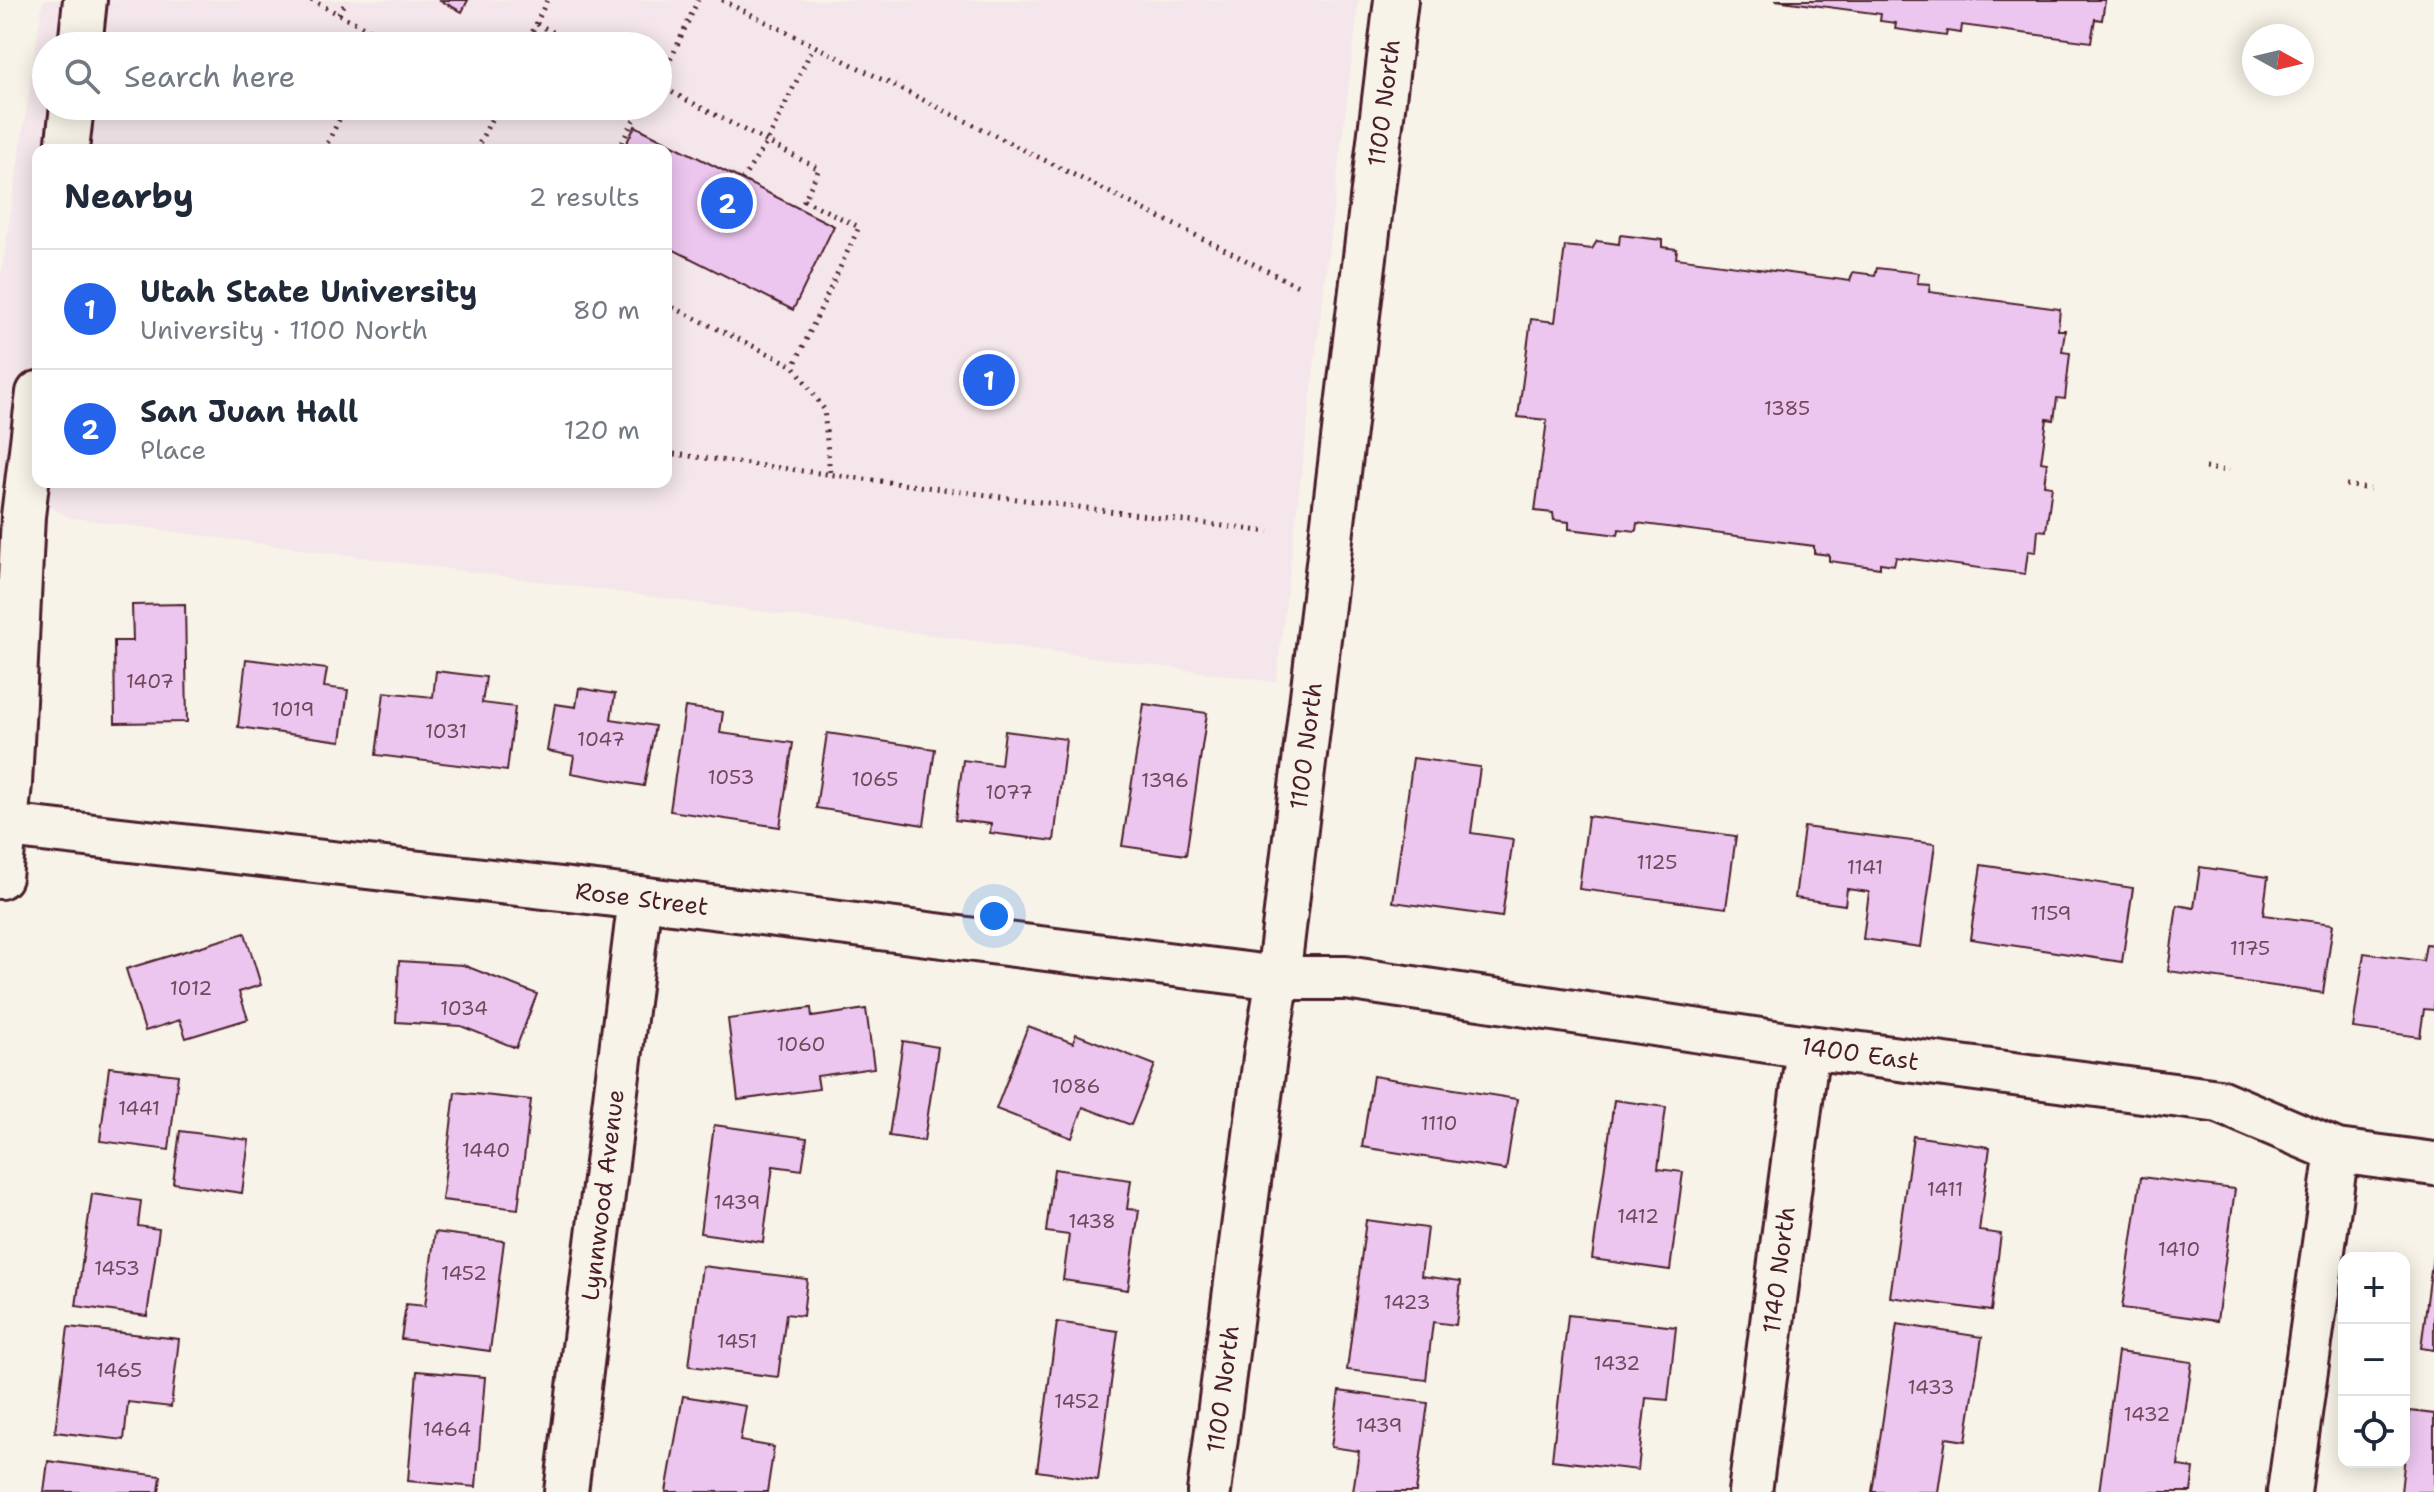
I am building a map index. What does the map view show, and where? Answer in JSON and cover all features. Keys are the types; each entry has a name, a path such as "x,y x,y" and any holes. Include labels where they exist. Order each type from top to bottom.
{"street":[{"path":"82,32 85,0"},
{"name":"1100 North","path":"1209,1492 1278,978 1396,0"},
{"path":"68,144 70,120"},
{"path":"0,877 7,826 12,515 32,421"},
{"name":"Rose Street","path":"7,826 640,898 1278,978"},
{"name":"Lynnwood Avenue","path":"566,1492 640,898"},
{"name":"1400 East","path":"1278,978 1346,978 1808,1047 2219,1101 2337,1151 2434,1164"},
{"name":"1140 North","path":"1750,1492 1808,1047"},
{"path":"2289,1492 2337,1151"}],"path":[{"path":"311,0 374,32"},
{"path":"339,14 347,0"},
{"path":"533,32 547,0"},
{"path":"672,57 698,0"},
{"path":"722,0 1298,286"},
{"path":"537,24 553,32"},
{"path":"742,180 767,142 813,47"},
{"path":"672,92 819,169 804,200 859,227 794,366"},
{"path":"327,144 339,120"},
{"path":"479,144 491,120"},
{"path":"621,144 634,120"},
{"path":"672,307 794,366 824,409 830,474"},
{"path":"672,454 1269,532"},
{"path":"2205,468 2229,471"},
{"path":"2346,485 2370,489"}],"shaded area":[{"path":"43,0 1359,0 1276,682 68,517 0,477 0,282 32,72 32,120 672,120 672,32 38,32"}],"building":[{"path":"439,0 468,0 462,12"},
{"path":"1775,0 2105,0 2102,20 2095,19 2091,42 1962,25 1961,33 1947,31 1946,36 1895,29 1896,23 1880,21 1881,14"},
{"path":"635,126 671,144 626,144"},
{"path":"672,145 834,226 793,310 672,249"},
{"path":"1620,235 1662,240 1662,247 1677,249 1676,258 1850,281 1853,272 1875,275 1877,268 1919,273 1917,283 1930,284 1929,292 2060,309 2058,330 2065,330 2062,352 2070,353 2065,399 2057,398 2054,420 2047,419 2041,462 2047,463 2044,485 2052,486 2046,531 2038,530 2036,552 2028,551 2025,574 1896,557 1894,565 1880,563 1880,568 1829,561 1829,555 1814,553 1814,546 1637,523 1636,531 1619,529 1618,535 1569,529 1569,522 1554,520 1553,513 1535,511 1547,420 1518,417 1531,319 1555,322 1565,246 1592,249 1597,241 1619,244"},
{"path":"185,604 187,722 115,723 114,641 133,641 132,605"},
{"path":"246,659 327,669 324,687 348,690 341,741 238,727"},
{"path":"436,671 486,677 482,703 515,707 507,771 376,755 384,692 433,697"},
{"path":"579,688 615,694 611,719 655,726 644,786 571,773 574,756 547,751 555,704 576,707"},
{"path":"1144,704 1207,713 1186,855 1122,846"},
{"path":"685,707 723,712 720,733 793,743 780,827 670,811"},
{"path":"1005,731 1066,739 1054,841 990,833 991,824 955,820 963,760 1001,765"},
{"path":"827,733 935,749 924,825 816,808"},
{"path":"1413,758 1480,767 1471,833 1513,839 1502,917 1393,902"},
{"path":"1588,816 1736,836 1726,908 1579,889"},
{"path":"1804,827 1935,844 1921,947 1863,939 1869,892 1847,889 1845,905 1795,898"},
{"path":"1981,865 2133,888 2122,962 1970,939"},
{"path":"2200,867 2268,877 2263,915 2333,924 2323,993 2168,971 2177,905 2194,908"},
{"path":"245,933 261,985 239,992 248,1019 186,1038 180,1020 145,1031 126,969"},
{"path":"2426,944 2434,945 2434,1010 2424,1009 2420,1037 2353,1028 2364,953 2423,961"},
{"path":"399,961 463,965 537,994 516,1048 461,1026 396,1022"},
{"path":"811,1008 812,1017 866,1009 874,1068 817,1076 819,1089 738,1100 728,1019"},
{"path":"1028,1026 1073,1043 1076,1034 1155,1065 1131,1125 1083,1107 1072,1138 996,1109"},
{"path":"903,1041 938,1047 924,1141 889,1136"},
{"path":"109,1067 178,1075 169,1150 100,1141"},
{"path":"1373,1076 1517,1099 1506,1170 1362,1147"},
{"path":"455,1092 531,1100 518,1209 442,1200"},
{"path":"1614,1100 1666,1107 1658,1169 1683,1172 1670,1270 1592,1259"},
{"path":"714,1125 807,1138 802,1170 773,1166 763,1242 700,1233"},
{"path":"180,1131 249,1140 242,1193 173,1183"},
{"path":"1913,1136 1990,1147 1979,1231 2001,1234 1991,1311 1890,1297"},
{"path":"1054,1169 1131,1180 1127,1209 1139,1210 1128,1290 1063,1280 1069,1235 1046,1232"},
{"path":"2141,1177 2235,1189 2217,1321 2122,1308"},
{"path":"92,1194 141,1201 138,1226 159,1229 147,1316 76,1306"},
{"path":"1366,1220 1427,1228 1421,1276 1461,1281 1456,1325 1433,1322 1426,1380 1347,1370"},
{"path":"435,1232 504,1241 490,1351 401,1339 406,1304 425,1306"},
{"path":"2434,1248 2434,1350 2421,1348"},
{"path":"702,1266 807,1279 803,1316 786,1314 778,1377 689,1366"},
{"path":"1568,1315 1676,1327 1668,1400 1646,1398 1638,1470 1552,1460"},
{"path":"1057,1322 1118,1331 1098,1480 1037,1471"},
{"path":"1897,1324 1982,1337 1966,1441 1946,1438 1938,1492 1872,1492"},
{"path":"68,1327 179,1339 171,1407 128,1402 124,1440 55,1432"},
{"path":"2118,1352 2192,1362 2178,1466 2194,1468 2191,1492 2099,1492"},
{"path":"417,1371 485,1377 476,1487 408,1481"},
{"path":"1339,1391 1428,1403 1416,1492 1353,1492 1359,1451 1331,1447"},
{"path":"683,1396 746,1406 740,1441 774,1447 767,1492 666,1492"},
{"path":"2410,1411 2434,1414 2434,1492 2401,1492 2404,1468 2410,1468"},
{"path":"48,1461 161,1476 159,1492 44,1492"}],"place":[{"name":"San Juan Hall","path":"727,203"},
{"name":"Utah State University","path":"989,380"}]}
